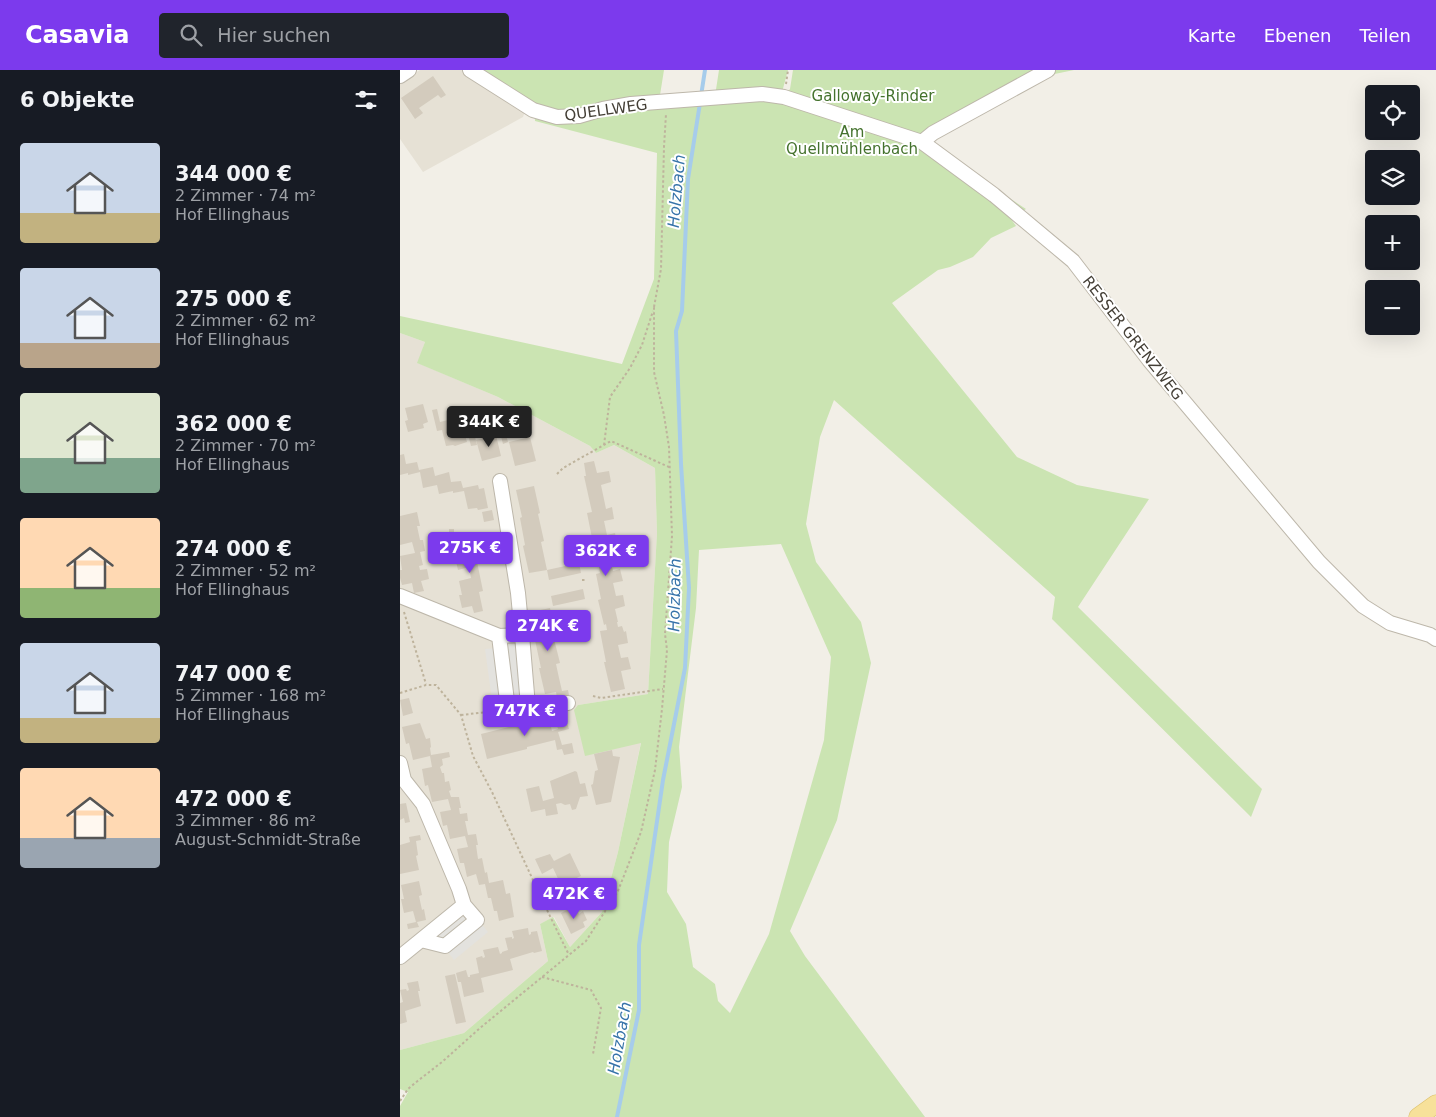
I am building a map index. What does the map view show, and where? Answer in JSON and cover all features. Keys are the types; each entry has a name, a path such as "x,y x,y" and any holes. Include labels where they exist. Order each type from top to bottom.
{"main road":[{"path":"1418,1117 1436,1104"}],"street":[{"path":"400,76 409,70"},
{"name":"QUELLWEG","path":"470,70 534,110 557,117 579,116 631,104 762,94 784,97"},
{"path":"922,142 933,133 1048,70"},
{"name":"RESSER GRENZWEG","path":"784,97 922,142 994,195 1073,261 1149,360 1319,562 1364,606 1390,623 1430,635 1436,639"},
{"path":"500,481 518,593 528,706"},
{"path":"401,602 499,636 522,635"},
{"path":"499,636 508,709 568,703"},
{"path":"400,763 402,779 422,804 459,889 464,905 477,920 445,946 421,940"},
{"path":"400,956 464,905"}],"path":[{"path":"604,446 610,398 630,368 642,345 654,307 660,269 667,102"},
{"path":"400,1101 408,1089 586,941 618,891 641,832 655,770 667,650 665,634 666,608 672,536 669,447 666,423 654,372 654,307"},
{"path":"557,474 563,468 611,441 669,467"},
{"path":"401,602 426,685"},
{"path":"400,693 426,685 436,685 461,715 472,756 492,792 546,910 569,954"},
{"path":"593,696 601,698 663,689"},
{"path":"461,715 508,709"},
{"path":"542,977 591,990 601,1008 593,1054"}],"shaded area":[{"path":"420,70 462,70 525,111 523,117 423,172 400,139 400,82"},
{"path":"400,333 425,342 418,363 498,397 590,446 596,453 614,445 655,468 657,533 648,694 578,705 641,742 618,852 602,912 570,947 554,917 540,924 548,961 464,1033 400,1050"},
{"path":"516,644 523,693 512,695 506,645"},
{"path":"496,648 503,707 493,708 485,649"},
{"path":"462,914 466,916 467,921 445,940 437,938 436,934"},
{"path":"480,922 488,932 454,960 448,952"}],"green space":[{"path":"483,70 664,70 660,95 782,99 790,89 793,70 1074,70 1011,83 923,138 935,149 1026,209 1011,219 1016,226 991,238 973,257 938,270 892,303 1017,457 1077,485 1149,499 1078,607 1262,789 1251,817 1052,619 1055,597 834,400 820,437 806,524 816,562 861,622 871,663 837,820 790,931 805,956 925,1117 400,1117 400,1106 408,1092 400,1089 400,1050 464,1033 548,961 540,924 553,917 570,947 602,912 618,852 641,743 585,756 574,710 578,705 648,694 657,533 655,468 614,445 596,453 590,446 498,397 417,363 425,342 400,333 400,316 622,364 654,279 657,153 535,121 534,106","holes":["781,544 831,657 824,740 769,934 730,1013 718,1001 715,984 693,967 686,924 667,892 669,842 682,787 679,747 696,608 699,550"]},
{"path":"719,70 788,70 781,96 715,96"}],"building":[{"path":"433,76 446,95 441,98 438,95 419,108 423,113 415,119 401,98"},
{"path":"423,404 428,422 423,424 424,428 408,432 405,421 408,420 405,408"},
{"path":"437,409 440,422 460,417 467,442 455,446 446,446 442,430 437,431 432,410"},
{"path":"472,425 477,445 471,446 466,427"},
{"path":"504,428 508,442 503,444 499,429"},
{"path":"496,435 501,456 482,461 476,440"},
{"path":"530,437 536,461 515,466 509,442"},
{"path":"404,454 406,464 417,462 419,470 433,467 435,476 449,472 451,482 461,481 463,488 478,485 479,489 484,488 488,508 468,509 464,491 439,494 437,485 423,488 420,472 400,475 400,455"},
{"path":"594,461 597,473 609,471 611,482 601,485 606,509 612,507 614,519 604,521 607,535 615,533 617,545 607,547 613,571 620,569 623,581 613,583 616,596 623,595 625,606 615,609 618,627 622,626 624,632 626,631 628,643 618,645 621,658 628,657 631,669 621,671 625,689 611,692 604,662 606,662 600,631 607,630 598,600 601,599 596,574 600,573 598,562 595,563 590,538 592,538 587,513 592,512 584,476 586,476 584,463"},
{"path":"534,486 540,513 538,514 544,541 541,542 547,570 529,573 523,546 525,545 520,518 522,517 516,490"},
{"path":"492,510 494,520 484,522 482,512"},
{"path":"417,512 420,526 417,526 425,551 420,552 423,565 419,566 420,570 427,569 429,579 421,581 424,591 414,593 412,583 402,585 400,578 400,570 402,570 400,556 415,553 412,542 400,545 400,516"},
{"path":"449,529 454,529 454,539 449,539"},
{"path":"477,536 480,551 475,552 483,591 479,592 483,611 474,613 472,606 462,608 459,595 462,595 459,581 471,578 469,567 458,570 455,557 459,555 456,541"},
{"path":"579,563 581,573 549,580 547,570"},
{"path":"583,589 585,599 553,606 551,596"},
{"path":"550,608 556,635 553,635 560,663 556,664 559,678 562,691 568,690 569,695 557,698 556,692 545,694 539,668 541,668 535,640 537,639 531,612"},
{"path":"409,698 413,713 403,716 400,700"},
{"path":"548,715 552,731 558,729 556,722 566,719 569,729 558,732 562,745 572,743 574,753 564,755 562,749 557,750 555,740 487,759 481,734"},
{"path":"420,723 426,739 430,738 431,755 449,752 450,757 442,759 443,765 440,767 442,773 444,773 445,782 449,781 451,797 459,797 460,814 467,813 468,821 465,821 468,835 476,834 478,859 482,858 489,883 503,880 506,894 510,893 514,917 499,921 491,898 488,898 485,884 479,885 476,874 467,877 464,863 460,863 457,849 468,847 465,836 450,839 447,825 443,826 440,812 451,810 448,799 432,802 428,785 425,786 422,769 432,767 430,756 413,760 409,743 406,744 402,727"},
{"path":"612,750 613,756 620,757 611,802 596,805 591,785 593,784 595,771 598,770 594,754"},
{"path":"575,771 577,772 580,784 585,783 588,796 580,797 576,809 572,810 570,804 565,805 561,803 556,804 558,814 546,816 545,809 531,812 526,789 539,786 543,801 554,798 550,781"},
{"path":"406,803 410,822 405,823 404,818 400,820 400,804"},
{"path":"420,835 421,840 416,841 418,855 416,856 419,870 400,874 400,845 410,842 409,837"},
{"path":"570,853 581,876 561,885 553,868 542,874 535,859 550,854 554,861"},
{"path":"419,881 422,895 419,896 426,920 417,922 419,927 408,929 407,924 416,922 413,911 404,913 401,885"},
{"path":"571,889 575,896 560,901 558,896"},
{"path":"576,908 579,914 583,911 587,920 583,922 585,927 571,934 561,913"},
{"path":"528,928 529,935 531,932 537,931 542,951 510,959 513,970 481,978 484,992 464,997 461,982 458,982 456,973 466,970 468,977 470,977 470,975 479,973 476,958 485,957 483,950 498,947 500,954 508,950 505,938 514,938 512,931"},
{"path":"455,974 466,1022 456,1024 445,976"},
{"path":"418,981 421,1006 405,1011 407,1022 400,1024 400,1003 403,1002 400,990 409,990 407,983"}],"waterway":[{"name":"Holzbach","path":"701,96 705,70"},
{"name":"Holzbach","path":"617,1117 639,1010 639,945 663,780 685,668 689,588 681,464 676,331 682,311 688,179 700,103"}],"park label":[{"name":"Galloway-Rinder","path":"873,96"},
{"name":"Am Quellmühlenbach","path":"852,140"}]}
